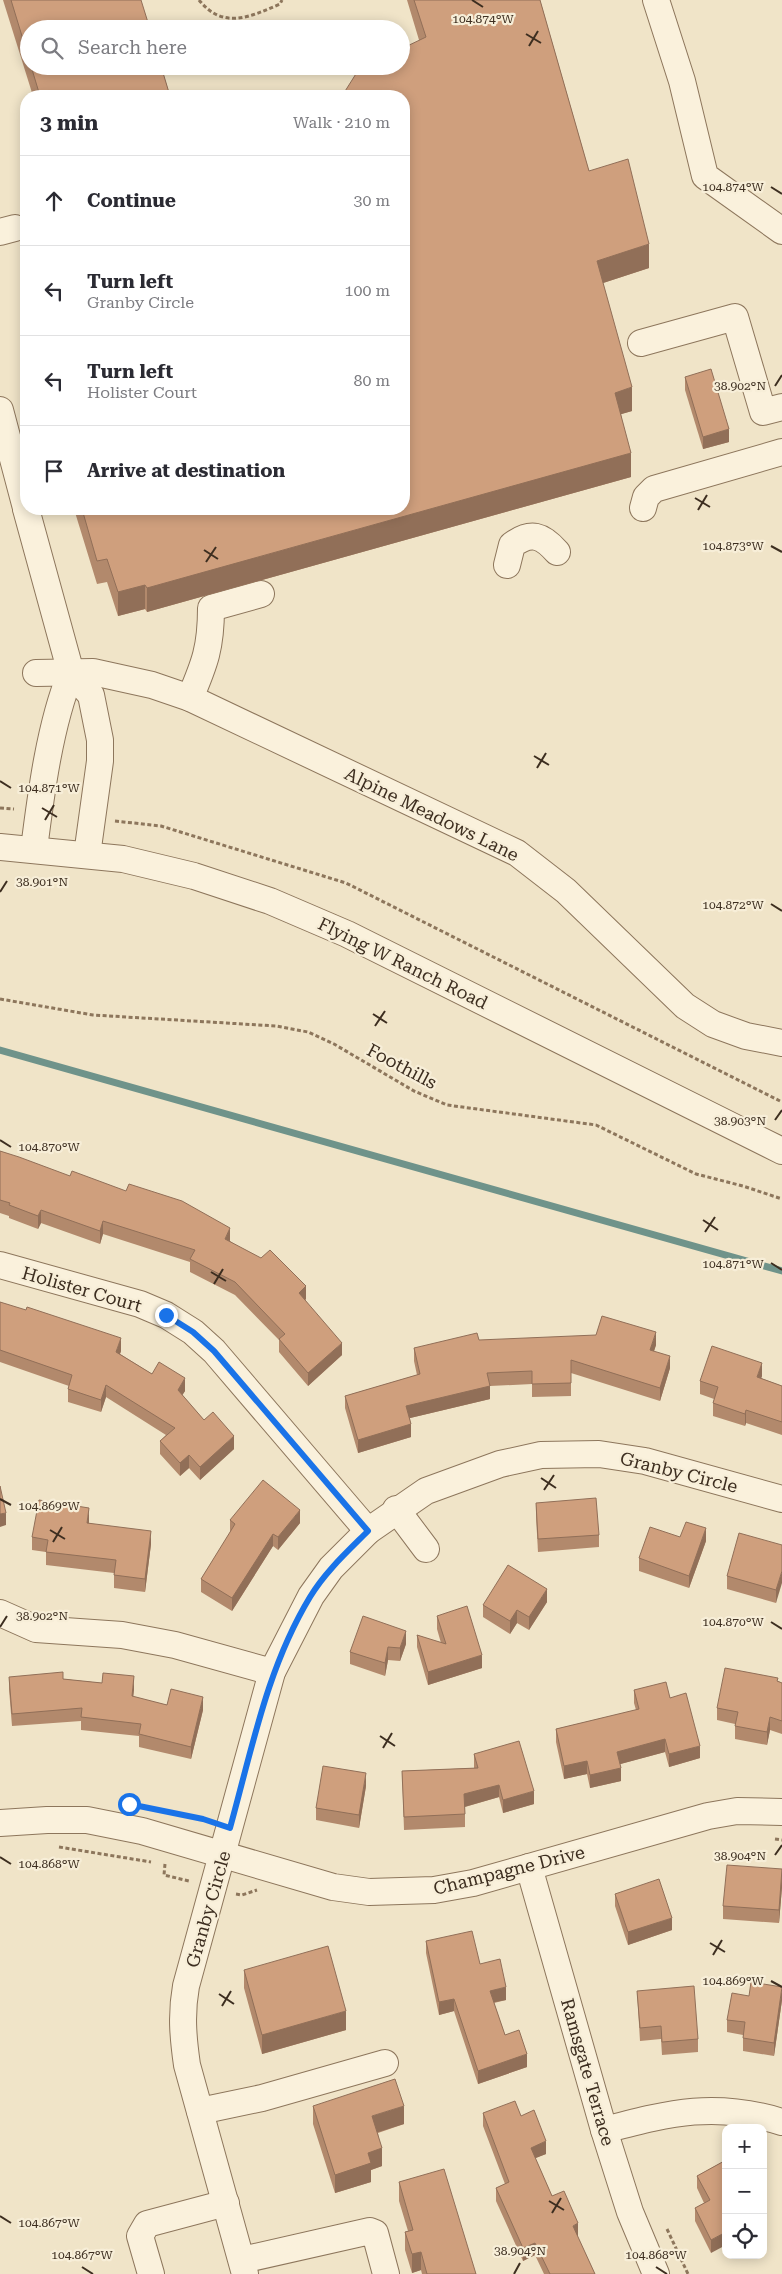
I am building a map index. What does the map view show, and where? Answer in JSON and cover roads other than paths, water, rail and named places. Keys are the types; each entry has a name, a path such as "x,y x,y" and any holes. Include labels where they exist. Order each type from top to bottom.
{"street":[{"path":"656,0 682,81 705,176 782,231"},
{"path":"641,343 735,317 763,412 782,407"},
{"path":"0,410 20,485"},
{"path":"643,508 646,497 654,489 782,452"},
{"path":"28,515 71,673 91,695 100,740 100,761 88,855"},
{"path":"507,565 512,545 522,537 536,536 548,542 557,552"},
{"path":"190,698 206,660 211,638 211,608 261,594"},
{"name":"Alpine Meadows Lane","path":"36,673 93,672 152,685 190,698 517,853 566,891 685,1006 713,1024 746,1036 782,1043"},
{"path":"34,849 38,812 61,698 71,673"},
{"name":"Flying W Ranch Road","path":"0,847 123,859 194,876 270,901 330,926 615,1066 782,1151"},
{"name":"Holister Court","path":"0,1265 140,1304 166,1315 193,1332 214,1351 368,1531"},
{"name":"Granby Circle","path":"244,2267 188,2065 182,2034 182,2010 186,1986 272,1672 311,1596 331,1568 368,1531 396,1509 426,1490 500,1464 541,1455 599,1454 645,1461 782,1498"},
{"path":"396,1509 426,1549"},
{"path":"0,1612 36,1629 122,1635 176,1645 272,1672"},
{"name":"Champagne Drive","path":"0,1823 87,1820 142,1831 333,1887 369,1892 434,1890 474,1883 708,1816 737,1811 782,1812"},
{"name":"Ramsgate Terrace","path":"529,1867 604,2130 630,2212 656,2274"},
{"path":"200,2111 262,2098 385,2063"},
{"path":"604,2130 663,2115 694,2110 726,2110 782,2122"},
{"path":"151,2274 140,2236 146,2224 226,2203"},
{"path":"244,2267 370,2231 375,2233 386,2274"}],"waterway":[{"path":"0,1050 782,1271"}]}
